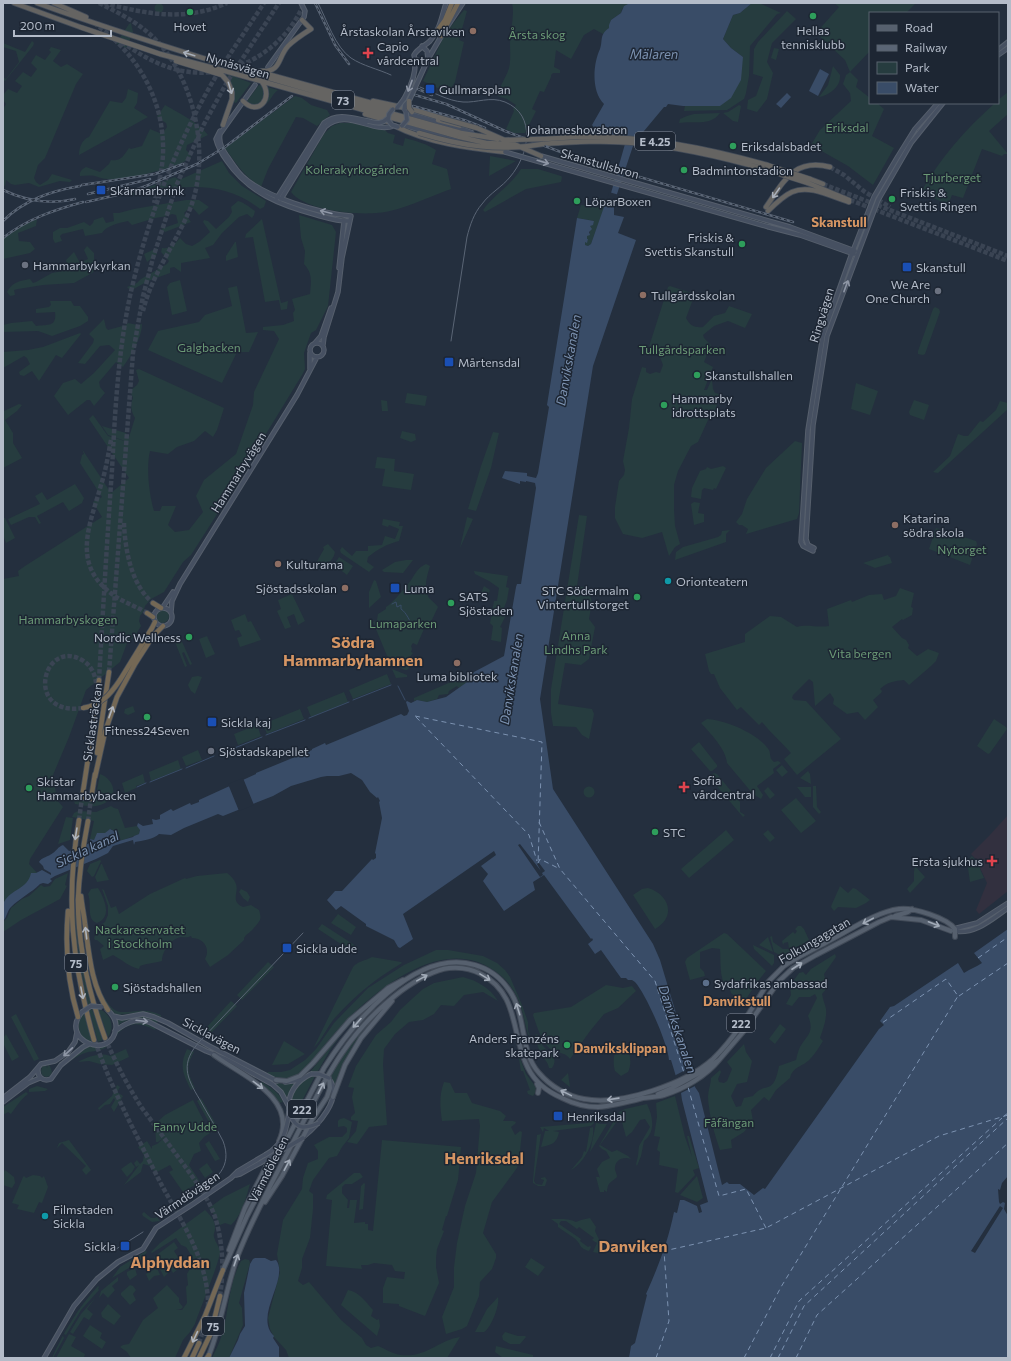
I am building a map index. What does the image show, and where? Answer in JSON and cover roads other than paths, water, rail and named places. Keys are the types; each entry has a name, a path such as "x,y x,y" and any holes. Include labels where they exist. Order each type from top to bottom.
{"highway":[{"name":"Nynäsvägen","path":"14,3 80,28 160,54 460,135"},
{"name":"Nynäsvägen","path":"37,3 139,39 460,135"},
{"path":"54,3 107,27"},
{"path":"437,31 445,20 452,3"},
{"path":"441,36 458,3"},
{"path":"226,66 268,71 274,69 289,45 311,29 301,20"},
{"path":"160,54 176,61 208,70 225,78 230,86 232,99 223,125"},
{"path":"253,70 370,103 395,108"},
{"path":"243,101 251,107 263,104 267,96 265,86 262,82"},
{"path":"326,91 343,93 415,110 477,128 541,156"},
{"path":"409,101 409,108 411,111 430,117 492,134 542,142"},
{"path":"340,103 360,112 379,118 411,134 459,147 505,152"},
{"path":"398,126 467,145 504,147 532,146 542,142"},
{"name":"Johanneshovsbron","path":"460,135 499,144 542,142 635,143 664,147 736,162 809,181"},
{"name":"E 4.25","path":"809,181 849,201 807,189 799,189 793,191 767,209 786,179 793,171 807,165 830,167"},
{"name":"E 4.25","path":"809,181 823,184"},
{"path":"153,603 162,607"},
{"path":"83,708 97,704 104,700 112,692 152,628 154,619 147,613"},
{"path":"95,777 105,732 117,697 132,669 153,636 163,626"},
{"name":"Sicklasträckan","path":"91,800 109,672"},
{"name":"Sicklasträckan","path":"82,798 92,733 97,682"},
{"name":"75","path":"79,820 74,848 71,885 71,914 76,959 85,1006 94,1040"},
{"name":"75","path":"88,821 84,844 78,908 80,934 82,955 91,995 105,1038"},
{"path":"81,871 82,907 92,970 101,1000 108,1010"},
{"path":"71,885 67,923 69,969 78,1017"},
{"name":"222","path":"184,1358 205,1316 223,1270"},
{"name":"75","path":"199,1358 211,1332 220,1296"},
{"name":"75","path":"192,1358 199,1343"}],"main road":[{"path":"278,200 324,123 332,118 342,116 367,122 379,123 383,123 388,118 390,112 404,99 409,90 415,65 415,52 429,42 437,31 446,3"},
{"path":"388,118 389,122 398,126 407,120 405,105 409,101 428,59 441,36 463,3"},
{"path":"267,67 305,14 302,4"},
{"path":"999,49 1008,42"},
{"path":"422,46 427,51 428,59"},
{"path":"999,54 1008,48"},
{"path":"415,58 422,62 428,59"},
{"path":"219,134 254,85 223,125 216,139 234,172 249,186 278,200 310,213 344,222 350,221"},
{"name":"Ringvägen","path":"937,104 915,129 878,190 822,335 808,430 802,542 803,546 806,548 813,549 807,544 806,539 813,425 826,344 834,317 878,200 900,160 918,132 942,104"},
{"path":"395,108 405,111"},
{"name":"Skanstullsbron","path":"405,111 541,156 853,252"},
{"name":"Skanstullsbron","path":"367,122 386,128 398,126 505,152 769,225 790,228 853,252"},
{"path":"278,200 344,216"},
{"name":"Hammarbyvägen","path":"162,607 180,584 297,395 317,358 324,353 324,348 322,345 338,292 342,258 351,216 344,216 336,291 322,332 315,343 310,347 310,370"},
{"path":"853,252 858,254"},
{"path":"830,314 834,317"},
{"path":"315,343 322,345"},
{"path":"310,353 317,358"},
{"name":"Hammarbyvägen","path":"171,612 172,601 180,584"},
{"path":"162,607 171,612 171,622 166,625 158,625 154,619 156,610 162,607"},
{"path":"954,930 977,923 1008,903"},
{"name":"222","path":"915,919 954,930 969,931 978,928 1008,908"},
{"name":"Folkungagatan","path":"703,1071 746,1017 769,981 785,966 881,914 898,909 909,909"},
{"path":"891,917 909,909 915,919"},
{"name":"222","path":"909,909 921,911 947,922 964,926"},
{"name":"Folkungagatan","path":"703,1071 719,1060 743,1032 773,988 786,974 800,964 879,922 891,917 915,919"},
{"path":"947,922 954,930 955,937"},
{"name":"222","path":"407,979 432,967 454,962 476,965 493,974 503,982 513,996 520,1015 532,1064 547,1081 569,1095 583,1099 602,1101 664,1091"},
{"name":"222","path":"398,993 438,971 448,968 459,968 478,972 494,983 506,997 512,1011 522,1052 529,1070 538,1082 551,1092 569,1101 596,1107 650,1097 703,1071"},
{"path":"276,1080 288,1081 304,1073 336,1035 360,1011 388,988 407,979"},
{"name":"Värmdöleden","path":"223,1270 226,1260 247,1216 334,1051 366,1012 407,979"},
{"path":"333,1097 345,1065 361,1038 398,993"},
{"name":"Värmdöleden","path":"208,1356 215,1338 238,1256 259,1210 336,1060 358,1030 381,1007 398,993"},
{"path":"3,1098 38,1069 41,1064 56,1061 68,1052 75,1042 78,1017 82,1012 91,1006 102,1007 108,1010 116,1023 115,1031 112,1037 105,1043 98,1045 89,1044 82,1039 77,1032"},
{"name":"Sicklavägen","path":"113,1016 122,1018 140,1014 149,1015 168,1023 276,1080 288,1082 302,1079"},
{"name":"Sicklavägen","path":"115,1031 129,1022 142,1020 153,1024 199,1048 226,1059 272,1084 281,1092 288,1105"},
{"path":"189,1042 194,1037"},
{"path":"199,1048 204,1043"},
{"path":"3,1102 28,1083 40,1078 49,1080 53,1078 65,1061 89,1044"},
{"path":"522,1052 522,1059 525,1067 539,1086 538,1093"},
{"path":"214,1055 251,1080 271,1096 280,1108 283,1122 280,1138 245,1208 232,1240 226,1260"},
{"path":"48,1062 54,1066 56,1072"},
{"path":"313,1063 292,1091 288,1105 292,1119 299,1126 308,1127 319,1123"},
{"path":"38,1069 40,1078"},
{"path":"664,1091 682,1088 703,1071"},
{"path":"302,1079 311,1074 319,1074 329,1078 332,1084 333,1097"},
{"path":"259,1210 282,1176 312,1120 327,1097 330,1088 329,1078"},
{"name":"Värmdövägen","path":"236,1174 240,1174 303,1138 319,1123 329,1108 333,1097"},
{"name":"Värmdövägen","path":"44,1358 74,1306 97,1279 118,1262 143,1249 156,1228 275,1147 284,1136 287,1128 289,1111"}],"water":[{"path":"630,3 752,3 740,13 733,15 723,39 731,48 743,57 741,80 731,98 720,106 683,106 668,104 664,107 639,137 636,137 614,203 614,215 624,217 618,233 636,240 593,366 540,699 553,789 653,944 660,960 690,1060 689,1064 695,1087 699,1093 722,1185 727,1182 729,1184 740,1184 754,1195 763,1188 765,1189 879,1029 884,1025 880,1021 890,1007 894,1006 958,963 964,973 982,963 974,953 1008,929 1008,1176 1002,1183 1000,1190 998,1189 999,1202 1000,1204 1003,1202 1005,1203 1004,1209 1008,1216 1008,1358 629,1358 631,1346 635,1343 646,1294 655,1274 669,1234 674,1212 677,1213 680,1200 684,1200 697,1206 699,1213 702,1212 700,1205 708,1202 681,1093 671,1060 669,1060 661,1031 645,997 635,982 626,978 621,978 601,950 595,954 588,944 593,940 592,938 591,939 544,875 533,882 535,890 504,911 483,881 488,874 481,866 496,855 494,851 403,914 413,939 400,948 394,940 366,926 366,924 341,906 336,910 327,900 335,891 342,891 372,859 373,860 376,858 375,853 382,818 380,801 378,797 377,798 370,792 362,780 351,773 339,776 321,777 291,786 273,796 223,816 218,814 171,835 159,834 151,838 135,842 134,845 133,840 113,846 108,853 55,876 50,879 52,881 48,884 40,884 11,907 3,921 3,906 7,898 23,886 31,873 36,873 42,870 51,875 51,873 44,869 39,862 61,846 63,845 69,851 78,849 89,843 91,841 90,839 94,840 97,833 105,833 110,829 116,832 119,841 133,837 139,834 140,830 137,826 138,823 143,826 153,824 152,819 160,819 160,815 171,809 173,811 190,803 191,805 199,802 199,800 256,773 312,750 325,743 326,745 401,714 404,716 407,715 409,711 407,701 411,703 417,700 427,702 446,697 470,680 474,672 504,656 516,587 517,584 521,584 536,488 535,483 520,481 520,484 502,478 505,471 527,473 527,476 536,478 538,473 549,407 547,405 577,218 594,221 593,225 590,226 592,229 589,232 590,235 587,236 587,243 585,242 585,245 588,246 591,244 605,204 609,200 627,137 603,133 592,125 604,104 597,92 594,77 596,62 603,36 609,28 611,20 621,13 624,6"},
{"path":"820,69 829,74 818,96 809,91"},
{"path":"787,93 791,97 781,108 776,104"},
{"path":"255,1258 265,1258 271,1261 276,1260 279,1268 279,1277 267,1318 269,1328 274,1336 273,1338 279,1347 279,1358 229,1358 245,1326 244,1293 250,1264"}],"waterway":[{"path":"392,604 396,602 397,607 401,605 401,609 414,627"},
{"path":"353,700 391,685"},
{"path":"398,686 405,700"},
{"path":"309,718 349,702"},
{"path":"266,735 305,720"},
{"path":"232,749 262,737"},
{"path":"186,768 214,756"},
{"path":"150,782 182,769"},
{"path":"137,787 146,783"}],"tunnel":[{"path":"99,3 136,23 155,39 169,56 180,75 189,96 199,142 199,166 196,188 190,209 152,284 143,311"},
{"path":"104,3 150,13 166,14 196,13 227,3"},
{"path":"99,680 114,426 126,317 136,269 152,216 183,139 208,90 264,3"},
{"path":"109,672 133,353 143,296 153,258 177,184 203,126 227,82 279,3"},
{"path":"222,71 248,62 271,47 290,27 298,16 304,3"},
{"path":"94,23 110,35 124,49 136,64 154,97 162,135 163,155 161,173 154,203"},
{"path":"122,42 143,56 176,70 200,73 213,72"},
{"path":"830,167 844,175 865,192 890,207"},
{"path":"823,184 1008,256"},
{"path":"850,200 1008,261"},
{"path":"111,440 104,474 89,527 87,553 90,566 96,578 107,590 147,613"},
{"path":"124,523 128,555 134,577 139,587 153,603"},
{"path":"83,708 64,708 52,701 46,691 45,679 49,668 57,659 68,656 82,660 88,664 92,670 96,683"},
{"path":"79,820 82,798"},
{"path":"88,821 91,799"},
{"path":"105,1038 122,1074 142,1108 198,1185 213,1213 216,1220 221,1248 222,1277 220,1296"},
{"path":"95,1041 125,1112 192,1241 204,1273 208,1307"},
{"path":"199,1343 206,1323 207,1314"}],"tram line":[{"path":"318,3 332,33 345,53 360,63 391,75"},
{"path":"420,87 457,101 468,102 499,100 505,102 515,108 522,116 526,126 527,136 525,147 517,168 507,181 485,200 477,211 471,224 467,237 451,341"},
{"path":"169,1212 211,1182 221,1171 226,1158 226,1150 223,1141 191,1084 187,1070 190,1056 200,1041 303,933"},
{"path":"113,1251 143,1232"}],"railway":[{"path":"315,3 335,45 349,64"},
{"path":"418,89 432,95"},
{"path":"415,95 446,104 505,131 582,160 793,222"},
{"path":"86,202 126,193 197,164 225,147 292,96"},
{"path":"413,106 464,120 485,128"},
{"path":"82,185 155,174 183,164"},
{"path":"88,194 150,179"},
{"path":"3,221 20,207 29,202 48,194 80,186"},
{"path":"3,190 20,197 38,201 56,202 75,199"},
{"path":"3,238 31,220 83,202"}],"place":[{"name":"Hovet","path":"190,12"},
{"name":"Hellas tennisklubb","path":"813,16"},
{"name":"Årstaskolan Årstaviken","path":"473,31"},
{"name":"Capio vårdcentral","path":"368,53"},
{"name":"Gullmarsplan","path":"430,89"},
{"name":"Eriksdalsbadet","path":"733,146"},
{"name":"Badmintonstadion","path":"684,170"},
{"name":"Skärmarbrink","path":"101,190"},
{"name":"Friskis & Svettis Ringen","path":"892,199"},
{"name":"LöparBoxen","path":"577,201"},
{"name":"Friskis & Svettis Skanstull","path":"742,244"},
{"name":"Hammarbykyrkan","path":"25,265"},
{"name":"Skanstull","path":"907,267"},
{"name":"We Are One Church","path":"938,291"},
{"name":"Tullgårdsskolan","path":"643,295"},
{"name":"Mårtensdal","path":"449,362"},
{"name":"Skanstullshallen","path":"697,375"},
{"name":"Hammarby idrottsplats","path":"664,405"},
{"name":"Katarina södra skola","path":"895,525"},
{"name":"Kulturama","path":"278,564"},
{"name":"Orionteatern","path":"668,581"},
{"name":"Sjöstadsskolan","path":"345,588"},
{"name":"Luma","path":"395,588"},
{"name":"STC Södermalm Vintertullstorget","path":"637,597"},
{"name":"SATS Sjöstaden","path":"451,603"},
{"name":"Nordic Wellness","path":"189,637"},
{"name":"Luma bibliotek","path":"457,663"},
{"name":"Fitness24Seven","path":"147,717"},
{"name":"Sickla kaj","path":"212,722"},
{"name":"Sjöstadskapellet","path":"211,751"},
{"name":"Sofia vårdcentral","path":"684,787"},
{"name":"Skistar Hammarbybacken","path":"29,788"},
{"name":"STC","path":"655,832"},
{"name":"Ersta sjukhus","path":"992,861"},
{"name":"Sickla udde","path":"287,948"},
{"name":"Sydafrikas ambassad","path":"706,983"},
{"name":"Sjöstadshallen","path":"115,987"},
{"name":"Anders Franzéns skatepark","path":"567,1045"},
{"name":"Henriksdal","path":"558,1116"},
{"name":"Filmstaden Sickla","path":"45,1216"},
{"name":"Sickla","path":"125,1246"}],"district":[{"name":"Skanstull","path":"839,222"},
{"name":"Södra Hammarbyhamnen","path":"353,650"},
{"name":"Danvikstull","path":"737,1001"},
{"name":"Danviksklippan","path":"620,1048"},
{"name":"Henriksdal","path":"484,1157"},
{"name":"Danviken","path":"633,1245"},
{"name":"Alphyddan","path":"170,1261"}],"park label":[{"name":"Årsta skog","path":"537,34"},
{"name":"Eriksdal","path":"847,127"},
{"name":"Kolerakyrkogården","path":"357,169"},
{"name":"Tjurberget","path":"952,177"},
{"name":"Galgbacken","path":"209,347"},
{"name":"Tullgårdsparken","path":"682,349"},
{"name":"Nytorget","path":"962,549"},
{"name":"Hammarbyskogen","path":"68,619"},
{"name":"Lumaparken","path":"403,623"},
{"name":"Anna Lindhs Park","path":"576,642"},
{"name":"Vita bergen","path":"860,653"},
{"name":"Nackareservatet i Stockholm","path":"140,936"},
{"name":"Fåfängan","path":"729,1122"},
{"name":"Fanny Udde","path":"185,1126"}],"water label":[{"name":"Mälaren","path":"654,54"},
{"name":"Danvikskanalen","path":"568,360"},
{"name":"Danvikskanalen","path":"511,679"},
{"name":"Sickla kanal","path":"87,849"},
{"name":"Danvikskanalen","path":"678,1029"}]}
